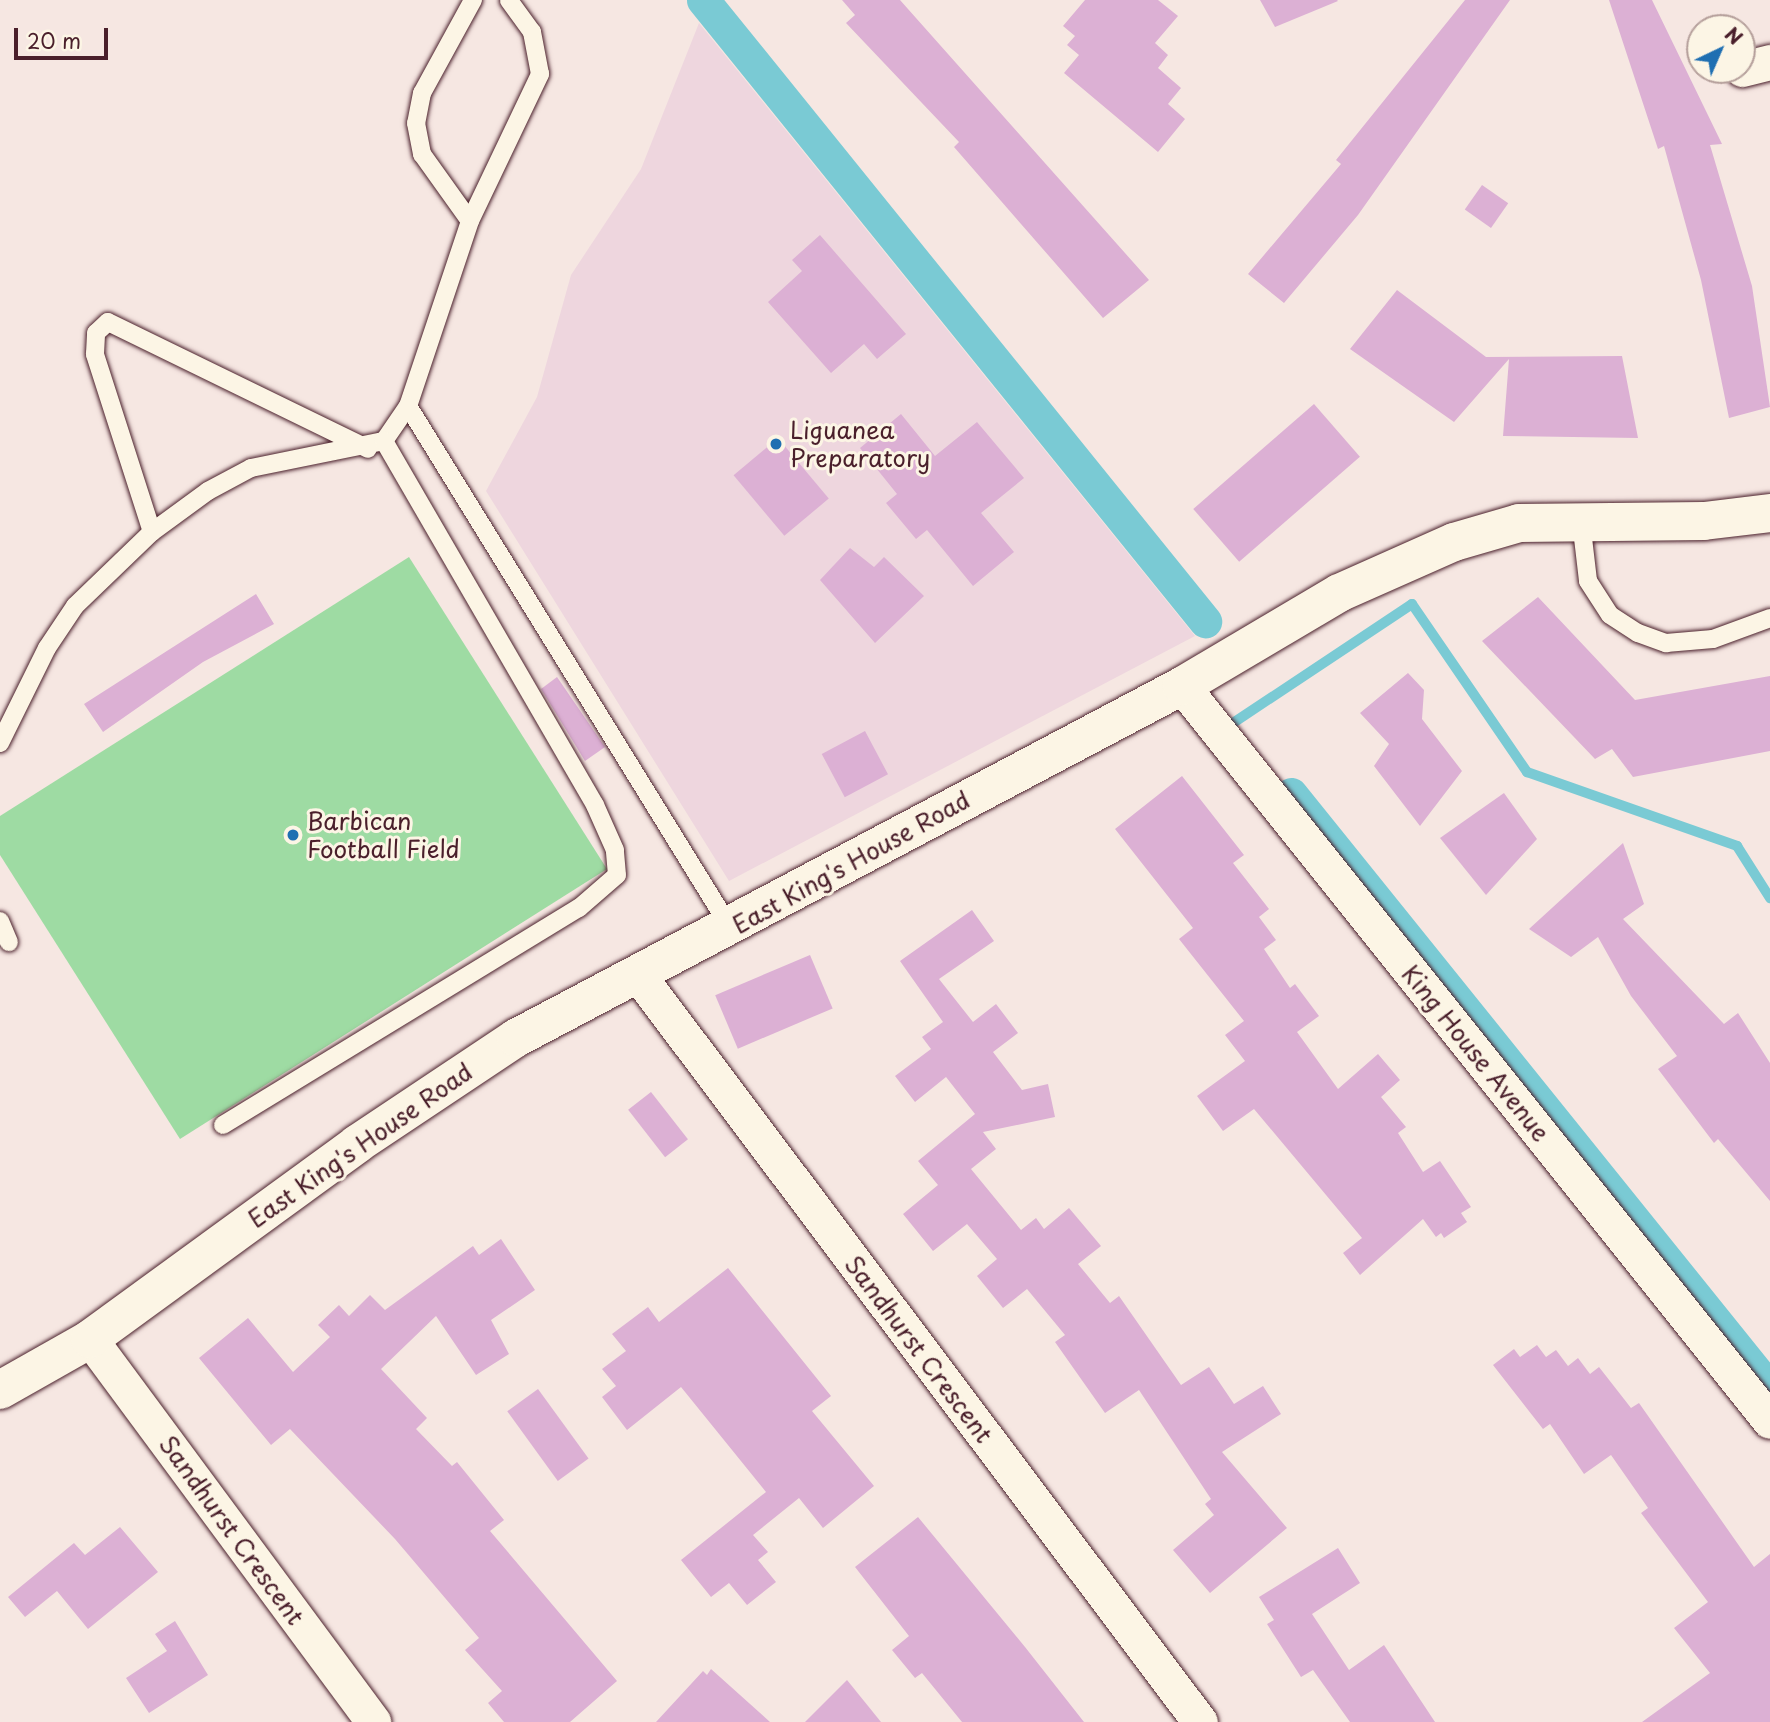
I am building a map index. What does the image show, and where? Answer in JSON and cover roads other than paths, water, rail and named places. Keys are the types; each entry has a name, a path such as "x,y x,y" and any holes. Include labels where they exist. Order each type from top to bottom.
{"main road":[{"name":"East King's House Road","path":"0,1390 90,1339 357,1144 516,1038 731,929 889,838 1182,686 1339,593 1454,542 1519,523 1704,521 1770,513"}],"street":[{"name":"King House Avenue","path":"1182,686 1770,1421"},
{"name":"Sandhurst Crescent","path":"639,976 1200,1722"},
{"name":"Sandhurst Crescent","path":"90,1339 373,1722"}],"lane":[{"path":"470,221 422,154 416,123 422,93 473,0"},
{"path":"0,743 47,648 75,606 152,532 208,491 251,468 376,445 408,406 470,221 540,74 532,32 509,0"},
{"path":"152,532 95,354 96,333 108,321 376,445 595,805 615,849 617,875 579,908 223,1125"},
{"path":"408,406 731,929"},
{"path":"1581,521 1588,581 1610,615 1638,634 1667,643 1713,639 1770,618"},
{"path":"0,921 9,942"}],"waterway":[{"path":"703,0 1205,621"},
{"path":"1233,723 1412,604 1527,772 1737,846 1770,898"},
{"path":"1291,794 1770,1389"}],"place":[{"name":"Liguanea Preparatory","path":"776,444"},
{"name":"Barbican Football Field","path":"293,835"}]}
